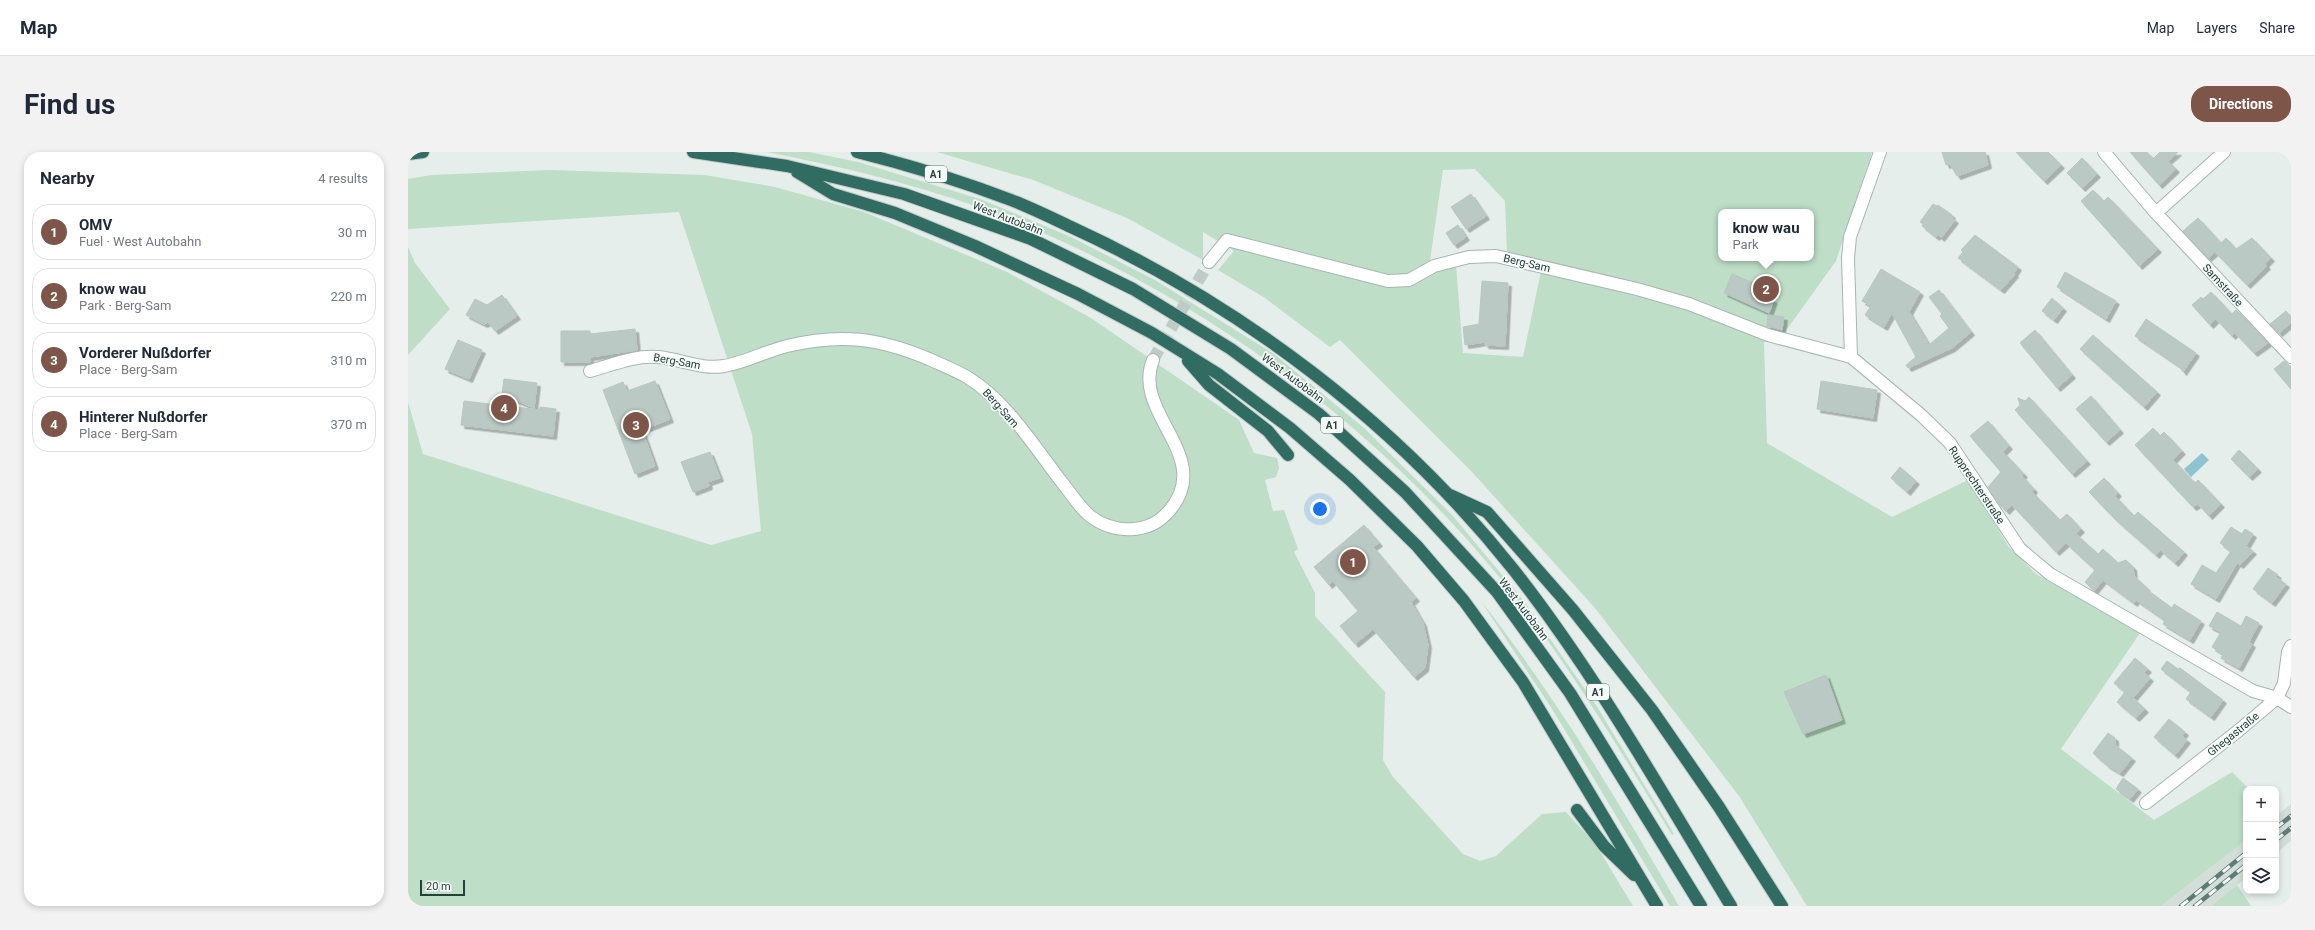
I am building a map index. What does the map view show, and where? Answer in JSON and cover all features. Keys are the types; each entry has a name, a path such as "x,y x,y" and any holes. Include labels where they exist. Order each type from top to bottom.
{"highway":[{"path":"408,154 423,152"},
{"name":"West Autobahn","path":"693,152 787,166 904,194 1031,239 1133,289 1232,349 1319,414 1405,492 1497,592 1570,693 1701,906"},
{"name":"West Autobahn","path":"857,152 917,167 1014,201 1128,253 1219,306 1299,361 1369,418 1446,493 1511,567 1563,637 1731,906"},
{"path":"787,166 833,194 910,219 975,246 1078,294 1152,334 1218,374 1290,428 1350,480 1421,552 1464,601 1523,682 1657,906"},
{"path":"1180,352 1209,385 1268,431 1288,455"},
{"path":"1446,493 1487,512 1573,610 1652,710 1720,807 1782,906"},
{"path":"1577,810 1604,846 1645,887"}],"street":[{"path":"1851,357 1848,258 1850,237 1880,152"},
{"name":"Samstraße","path":"2104,152 2156,213 2291,357"},
{"path":"2156,213 2224,152"},
{"name":"Berg-Sam","path":"1209,262 1227,240 1388,281 1409,280 1434,266 1469,257 1496,256 1637,289 1689,304 1768,335 1851,357"},
{"name":"Berg-Sam","path":"590,371 640,356 677,360 706,366 724,366 761,353 816,340 844,338 883,343 907,350 966,376 983,388 1011,418 1083,510 1104,524 1118,529 1131,530 1149,526 1169,512 1182,490 1184,473 1180,457 1151,394 1149,380 1154,360"},
{"name":"Rupprechterstraße","path":"1851,357 1921,415 1950,443 2020,549 2050,574 2253,691 2277,698 2291,707"},
{"name":"Ghegastraße","path":"2146,803 2238,731 2277,698 2284,683 2288,652 2291,646"}],"shaded area":[{"path":"2291,804 2291,841 2279,851 2279,822 2279,814"},
{"path":"2243,842 2243,880 2211,906 2161,906"}],"green space":[{"path":"767,152 809,152 858,162 980,199 1069,236 1155,280 1274,354 1364,428 1452,515 1523,600 1596,705 1674,834 1672,835 1599,717 1561,659 1520,603 1466,539 1408,478 1344,421 1276,368 1205,319 1131,276 1055,238 978,207 926,190 847,169"},
{"path":"937,152 1872,152 1836,261 1785,332 1764,342 1767,443 1892,517 1968,480 2009,547 2036,574 2140,633 2061,749 2154,820 2232,772 2246,786 2243,786 2243,842 2161,906 1807,906 1739,796 1595,608 1472,472 1340,340 1330,347 1265,298 1218,270 1234,251 1203,232 1203,260 1127,218 1033,180","holes":["1475,169 1505,201 1507,253 1541,271 1523,357 1463,353 1456,265 1430,261 1443,170"]},
{"path":"550,170 705,175 775,187 864,212 1007,272 1091,318 1239,420 1254,453 1277,458 1279,468 1276,477 1265,480 1273,511 1284,510 1298,549 1294,552 1315,593 1315,616 1385,692 1383,760 1393,777 1463,854 1480,861 1496,856 1542,814 1566,812 1596,845 1633,906 408,906 408,402 423,454 711,545 761,531 752,434 679,212 408,229 408,179 431,175"},
{"path":"408,247 415,263 450,309 408,355"},
{"path":"1481,601 1509,637 1561,712 1633,828 1679,906 1670,906 1554,712"},
{"path":"2237,885 2251,906 2211,906"}],"water":[{"path":"2202,453 2209,460 2191,477 2184,469"}],"building":[{"path":"1942,152 1985,152 1988,165 1957,176 1950,164 1946,165"},
{"path":"2016,152 2048,152 2061,165 2044,181"},
{"path":"2130,152 2147,152 2153,159 2160,152 2178,152 2168,161 2176,169 2159,185"},
{"path":"2082,158 2097,174 2082,188 2067,173"},
{"path":"2093,190 2104,201 2108,197 2158,249 2139,266 2081,201"},
{"path":"1471,194 1486,216 1466,229 1451,207"},
{"path":"1933,204 1938,205 1952,215 1951,217 1955,220 1941,238 1938,235 1936,237 1922,226 1923,224 1920,222"},
{"path":"2198,218 2221,243 2226,238 2236,249 2252,238 2271,258 2265,264 2267,266 2247,285 2215,252 2208,258 2183,231"},
{"path":"1458,225 1466,237 1454,245 1446,233"},
{"path":"1975,235 2018,267 2014,273 2015,274 2001,290 1958,258 1963,252 1961,250"},
{"path":"1881,269 1920,292 1909,312 1929,345 1949,328 1940,316 1942,314 1929,297 1939,290 1971,332 1952,348 1908,368 1906,365 1916,357 1892,313 1884,327 1865,315 1871,306 1862,301"},
{"path":"2065,272 2116,301 2106,319 2057,287"},
{"path":"1732,274 1768,289 1764,297 1774,300 1769,313 1724,293"},
{"path":"1482,281 1508,283 1505,346 1485,345 1485,342 1465,345 1463,327 1479,324"},
{"path":"2211,292 2232,314 2236,310 2268,343 2254,353 2235,333 2232,336 2216,319 2210,325 2192,305 2201,297 2203,299"},
{"path":"502,295 517,316 495,331 488,322 484,324 466,315 475,299 487,305"},
{"path":"2052,298 2063,308 2054,320 2042,311"},
{"path":"2286,311 2291,317 2291,323 2279,333 2270,324"},
{"path":"1768,315 1784,317 1782,330 1767,326"},
{"path":"2146,319 2196,353 2183,372 2179,366 2135,336"},
{"path":"635,329 637,350 590,357 590,362 561,362 561,331 590,331 590,334"},
{"path":"2035,330 2072,375 2057,388 2020,343"},
{"path":"2093,335 2157,392 2144,407 2080,349"},
{"path":"458,340 482,350 469,379 445,369"},
{"path":"2284,361 2291,367 2291,389 2274,369"},
{"path":"504,379 537,383 534,408 502,394"},
{"path":"655,381 670,419 642,430 655,466 635,474 603,390 623,382 627,391"},
{"path":"1821,381 1877,390 1873,418 1817,409"},
{"path":"2091,396 2120,430 2106,442 2076,409"},
{"path":"2029,397 2087,461 2072,474 2015,410 2020,405 2018,398 2025,401"},
{"path":"464,401 540,410 540,407 556,409 553,436 461,425"},
{"path":"1988,421 2009,446 2003,452 2024,474 2022,476 2034,489 2032,492 2060,520 2067,514 2081,529 2076,534 2098,554 2103,549 2118,563 2126,560 2133,567 2134,576 2147,588 2146,589 2172,608 2174,604 2201,621 2190,640 2163,624 2165,620 2136,600 2134,603 2103,580 2094,591 2085,582 2095,570 2066,543 2056,552 2012,505 2006,511 1999,504 1988,487 2001,472 1970,436"},
{"path":"2153,428 2160,436 2164,432 2182,451 2173,460 2195,483 2198,480 2221,504 2209,516 2198,504 2193,507 2135,445"},
{"path":"2239,450 2258,469 2249,477 2231,459"},
{"path":"710,452 720,478 708,482 709,486 693,492 681,462"},
{"path":"1900,467 1916,481 1907,492 1891,478"},
{"path":"2104,478 2118,493 2115,496 2134,516 2138,512 2184,552 2175,563 2160,550 2156,555 2116,520 2089,492"},
{"path":"1364,525 1379,543 1373,547 1416,598 1411,602 1423,623 1428,645 1425,668 1414,677 1373,629 1355,644 1340,626 1358,611 1333,581 1329,585 1314,567"},
{"path":"2231,527 2242,534 2245,529 2253,534 2246,546 2253,551 2240,565 2237,563 2216,599 2191,584 2202,565 2216,573 2231,551 2220,543"},
{"path":"2268,568 2278,575 2276,577 2286,584 2272,603 2253,589"},
{"path":"2217,612 2241,626 2246,616 2259,623 2249,642 2252,644 2239,668 2221,658 2223,654 2212,647 2221,632 2209,626"},
{"path":"2135,658 2148,669 2144,673 2150,678 2133,698 2145,709 2136,718 2117,702 2125,692 2114,683"},
{"path":"2167,661 2178,669 2180,668 2223,700 2211,717 2186,699 2191,692 2161,669"},
{"path":"1826,675 1842,720 1803,734 1784,692"},
{"path":"2169,719 2185,732 2182,736 2187,740 2175,755 2154,737"},
{"path":"2108,733 2115,738 2115,745 2132,758 2120,773 2108,766 2093,753"},
{"path":"2123,778 2138,789 2130,799 2116,789"}],"tunnel":[{"path":"1153,360 1209,262"}],"railway":[{"path":"2279,826 2291,816"},
{"path":"2279,838 2291,828"},
{"path":"2181,906 2243,855"},
{"path":"2195,906 2243,867"}],"place":[{"name":"know wau","path":"1766,289"},
{"name":"Hinterer Nußdorfer","path":"504,408"},
{"name":"Vorderer Nußdorfer","path":"636,425"},
{"name":"OMV","path":"1353,562"}]}
